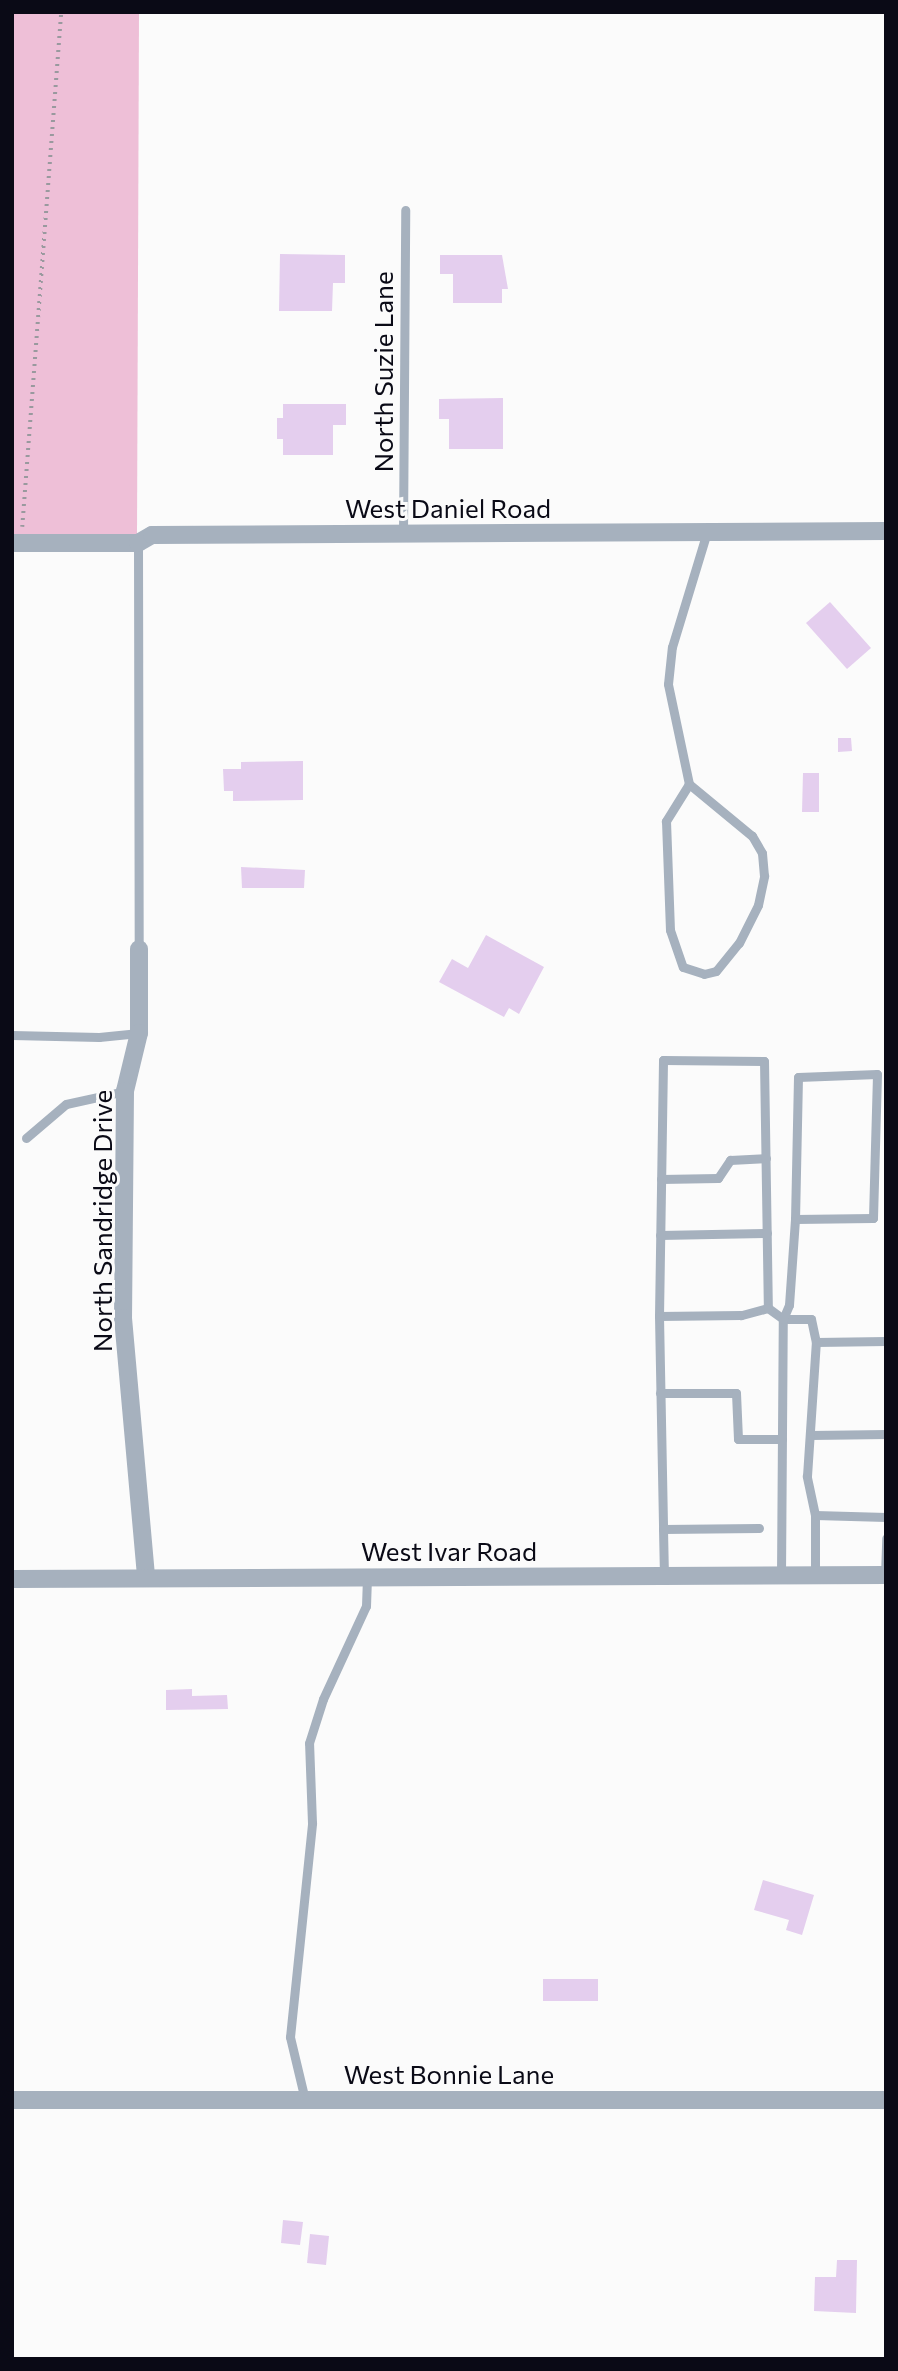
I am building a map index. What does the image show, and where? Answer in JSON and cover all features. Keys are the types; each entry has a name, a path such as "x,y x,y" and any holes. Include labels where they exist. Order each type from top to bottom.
{"street":[{"name":"West Daniel Road","path":"16,543 138,543 152,535 886,531"},
{"name":"North Sandridge Drive","path":"139,949 139,1033 125,1091 123,1318 146,1578"},
{"name":"West Ivar Road","path":"12,1579 885,1575"},
{"name":"West Bonnie Lane","path":"12,2100 886,2100"}],"lane":[{"name":"North Suzie Lane","path":"403,534 405,210"},
{"path":"690,784 666,821 670,930 683,967 704,974 716,971 739,943 758,905 764,876 762,853 752,836 690,784 668,684 672,647 707,532"},
{"path":"138,543 139,949"},
{"path":"12,1035 88,1038 139,1033"},
{"path":"664,1576 659,1316 663,1060 764,1061 768,1308"},
{"path":"781,1576 783,1319 789,1305 795,1219 798,1077 877,1074 873,1218 795,1219"},
{"path":"26,1138 66,1104 125,1091"},
{"path":"661,1179 718,1178 730,1160 766,1158"},
{"path":"660,1235 767,1233"},
{"path":"768,1308 783,1319 811,1319 816,1342 807,1476 815,1515 814,1576"},
{"path":"659,1316 741,1315 768,1308"},
{"path":"816,1342 886,1341"},
{"path":"660,1394 736,1394 738,1439 782,1438"},
{"path":"811,1434 886,1434"},
{"path":"815,1515 886,1517"},
{"path":"663,1529 758,1528"},
{"path":"885,1575 886,1538"},
{"path":"304,2100 290,2036 312,1823 309,1743 323,1699 366,1606 367,1577"}],"path":[{"path":"16,543 61,12"}],"shaded area":[{"path":"12,12 139,12 137,535 12,535"}],"building":[{"path":"280,254 345,255 345,283 333,283 332,311 279,311"},
{"path":"440,255 502,255 508,289 502,289 502,303 453,303 453,274 440,274"},
{"path":"503,398 503,449 449,449 449,419 439,419 439,399"},
{"path":"283,404 346,404 346,425 333,425 333,455 283,455 283,439 277,439 277,418 283,418"},
{"path":"830,602 871,648 847,669 806,623"},
{"path":"838,738 851,738 852,751 838,752"},
{"path":"303,761 303,800 233,801 233,791 224,791 223,769 241,769 241,762"},
{"path":"803,773 819,773 819,812 802,812"},
{"path":"241,867 305,870 304,888 242,888"},
{"path":"486,935 544,967 519,1014 509,1008 504,1017 439,982 452,959 468,968"},
{"path":"192,1689 192,1696 227,1695 228,1709 166,1710 166,1690"},
{"path":"763,1880 814,1895 802,1935 786,1930 789,1920 754,1910"},
{"path":"543,1979 598,1979 598,2001 543,2001"},
{"path":"283,2220 303,2222 300,2245 281,2243"},
{"path":"310,2234 329,2236 326,2265 307,2263"},
{"path":"837,2260 857,2260 856,2313 814,2311 815,2277 836,2277"}]}
